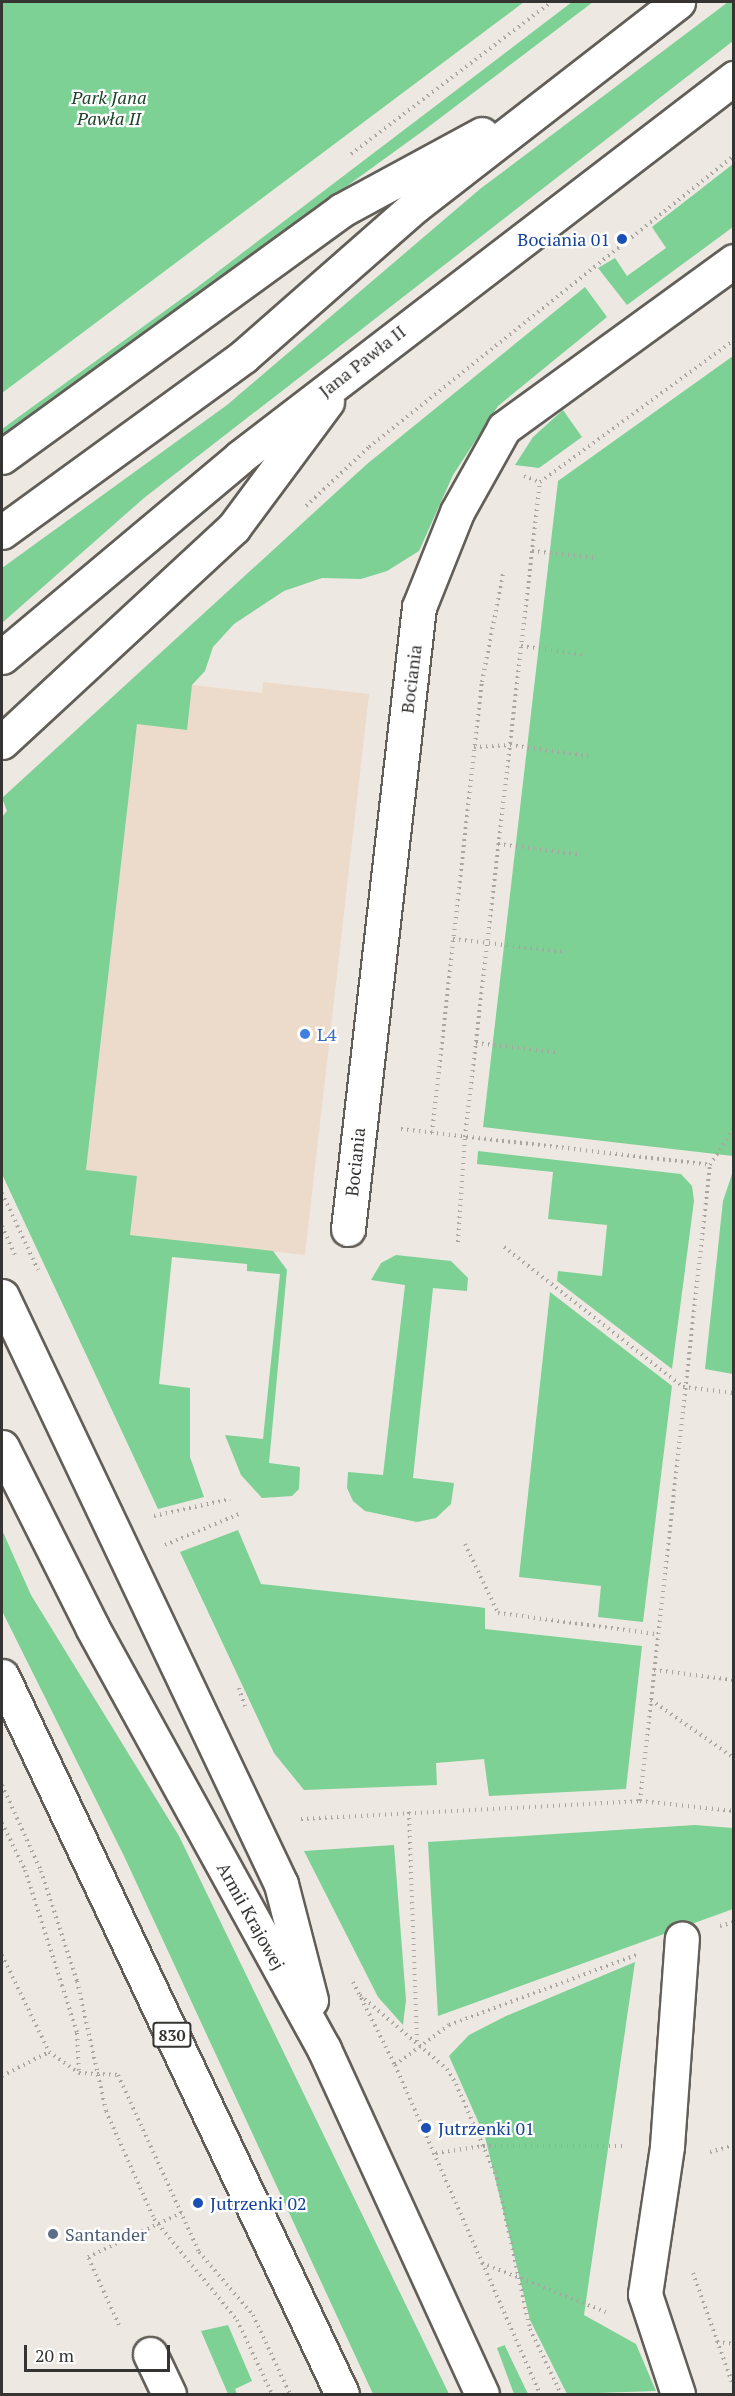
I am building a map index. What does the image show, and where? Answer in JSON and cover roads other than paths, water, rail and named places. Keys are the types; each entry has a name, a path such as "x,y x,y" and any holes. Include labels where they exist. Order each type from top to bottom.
{"main road":[{"path":"2,532 244,356 416,206 560,91 678,2"},
{"name":"Jana Pawła II","path":"2,657 134,543 353,367 734,78"},
{"path":"2,457 342,210 560,91"},
{"name":"Bociania","path":"348,1229 419,607 457,512 504,428 734,261"},
{"path":"2,742 234,526 353,367"},
{"path":"2,1296 281,1884 324,2049"},
{"name":"Armii Krajowej","path":"2,1447 92,1627 324,2049 482,2394"},
{"name":"830","path":"2,1676 342,2394"},
{"path":"678,2394 655,2331 645,2294 667,2146 682,1938"},
{"path":"150,2354 169,2394"}],"place":[{"name":"Bociania 01","path":"622,239"},
{"name":"L4","path":"305,1034"},
{"name":"Jutrzenki 01","path":"426,2128"},
{"name":"Jutrzenki 02","path":"198,2203"},
{"name":"Santander","path":"53,2234"}],"park label":[{"name":"Park Jana Pawła II","path":"109,108"}]}
